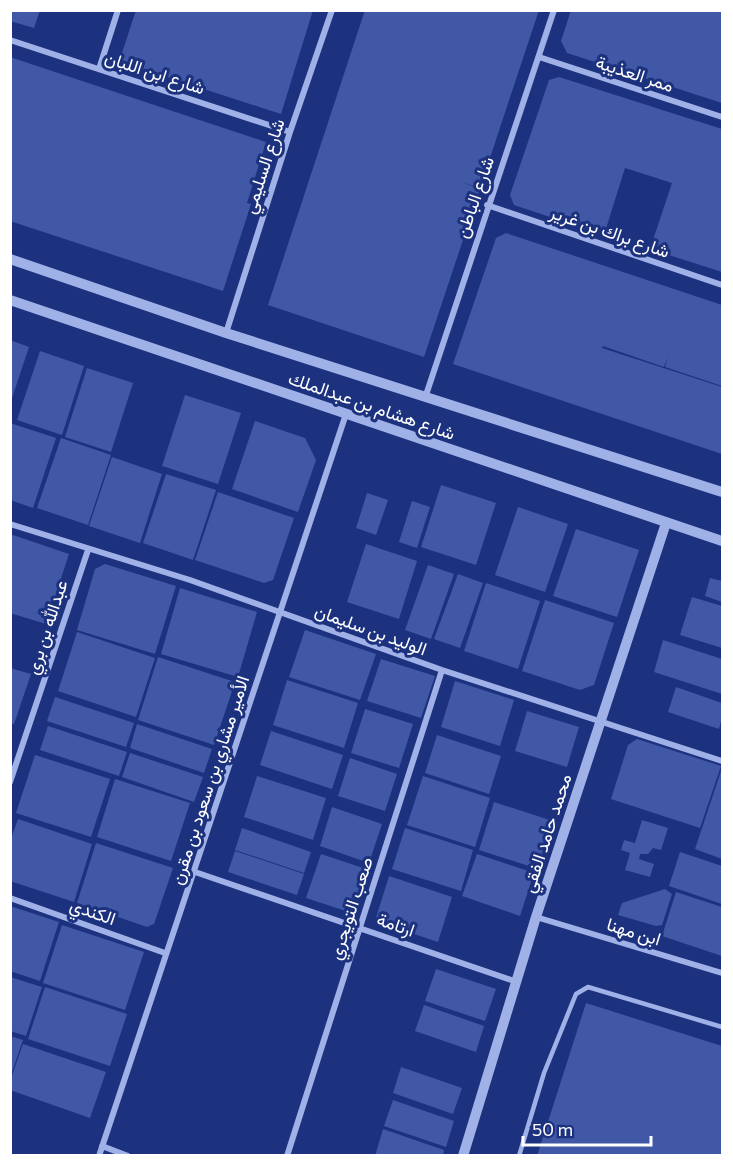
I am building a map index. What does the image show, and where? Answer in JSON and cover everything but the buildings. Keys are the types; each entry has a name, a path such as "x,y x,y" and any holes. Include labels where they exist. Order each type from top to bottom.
{"street":[{"path":"99,69 118,10"},
{"name":"شارع السليمي","path":"226,333 290,132 332,10"},
{"name":"شارع الباطن","path":"426,395 487,205 554,10"},
{"name":"شارع ابن اللبان","path":"10,40 290,132"},
{"name":"ممر العذيبة","path":"539,57 723,117"},
{"name":"شارع براك بن غرير","path":"487,205 723,285"},
{"name":"شارع هشام بن عبدالملك","path":"10,259 226,333 426,395 723,492"},
{"name":"شارع هشام بن عبدالملك","path":"10,300 723,541"},
{"name":"الأمير مشاري بن سعود بن مقرن","path":"99,1155 346,414"},
{"name":"محمد حامد الفقي","path":"463,1155 518,982 536,917 666,523"},
{"name":"الوليد بن سليمان","path":"10,524 190,580 442,670 723,761"},
{"name":"عبدالله بن بري","path":"10,782 88,550"},
{"name":"صعب التويجري","path":"288,1155 442,670"},
{"name":"ارتامة","path":"195,872 518,982"},
{"name":"الكندي","path":"10,898 165,953"},
{"name":"ابن مهنا","path":"536,917 723,973"},
{"path":"102,1146 128,1155"}],"lane":[{"path":"519,1155 544,1073 576,994 588,987 723,1028"}]}
